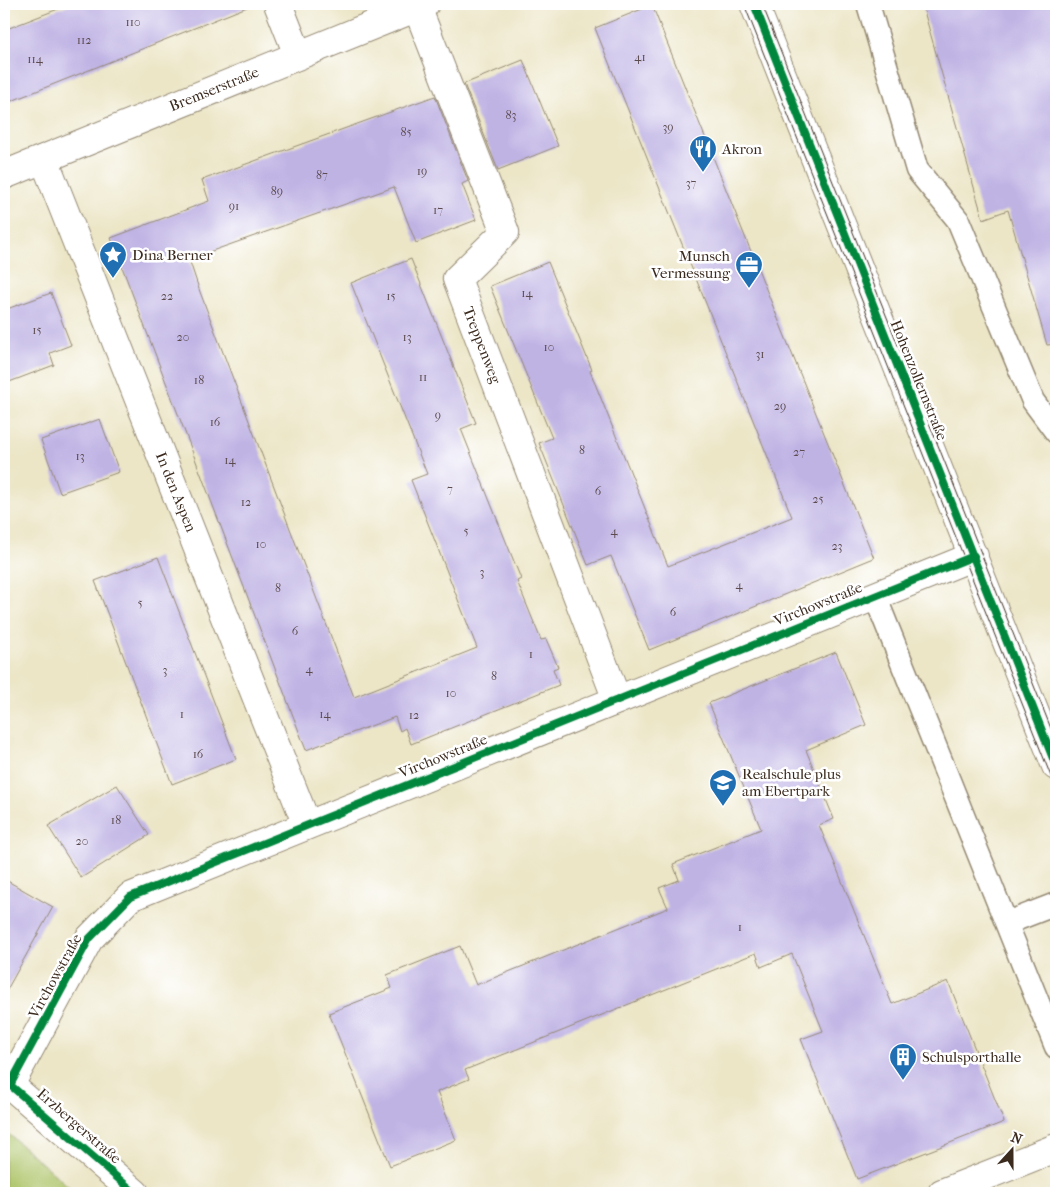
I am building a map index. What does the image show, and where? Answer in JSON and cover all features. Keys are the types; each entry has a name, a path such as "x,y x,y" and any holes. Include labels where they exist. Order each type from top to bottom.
{"street":[{"path":"278,4 298,55"},
{"name":"Hohenzollernstraße","path":"754,4 974,556 1051,736 1056,766"},
{"name":"Bremserstraße","path":"4,175 421,5"},
{"name":"Treppenweg","path":"421,5 504,232 457,279 617,700"},
{"name":"In den Aspen","path":"44,158 307,825"},
{"name":"Virchowstraße","path":"7,1083 90,939 130,897 974,556"},
{"name":"Erzbergerstraße","path":"7,1083 135,1193"},
{"path":"942,1193 1056,1148"}],"lane":[{"path":"868,4 917,170 958,220 1034,401 1056,432"},
{"path":"875,596 1056,1047"},
{"path":"1007,923 1056,904"}],"green space":[{"path":"4,1130 76,1193 4,1193"}],"building":[{"path":"71,4 252,5 4,104 4,30"},
{"path":"922,4 1056,4 1056,344 1047,345 1008,210 983,219"},
{"path":"652,5 874,558 649,650 611,556 588,565 539,443 552,438 490,286 548,262 668,566 792,517 595,28"},
{"path":"523,60 558,146 498,170 464,84"},
{"path":"435,96 468,181 462,184 476,220 416,243 394,187 189,259 354,697 477,648 411,480 427,474 351,283 411,259 476,423 461,429 521,579 517,581 541,640 546,639 558,667 553,669 559,685 411,744 405,728 400,731 395,717 306,750 111,238 209,201 202,180"},
{"path":"51,293 71,345 50,353 54,365 4,384 4,310"},
{"path":"100,419 119,472 60,493 41,440"},
{"path":"158,557 236,759 172,784 95,581"},
{"name":"Realschule plus am Ebertpark","path":"836,652 866,725 806,750 834,819 819,825 892,1004 948,981 1004,1122 857,1179 801,1039 823,1031 792,954 761,967 756,953 465,1070 469,1079 437,1092 456,1140 390,1166 329,1013 392,988 387,975 460,946 476,985 668,908 659,888 679,880 673,864 761,829 709,703"},
{"path":"117,785 149,835 81,878 48,826"},
{"path":"4,879 53,907 4,995"}],"tram line":[{"path":"744,4 1056,789"},
{"path":"762,4 1056,741"}],"cycle path":[{"path":"754,4 1056,766"},
{"path":"10,1085 89,939 130,897 974,556"},
{"path":"4,1082 10,1085 135,1193"}],"place":[{"name":"Akron","path":"703,173"},
{"name":"Dina Berner","path":"113,279"},
{"name":"Munsch Vermessung","path":"749,289"},
{"name":"Realschule plus am Ebertpark","path":"723,807"},
{"name":"Schulsporthalle","path":"903,1081"}]}
